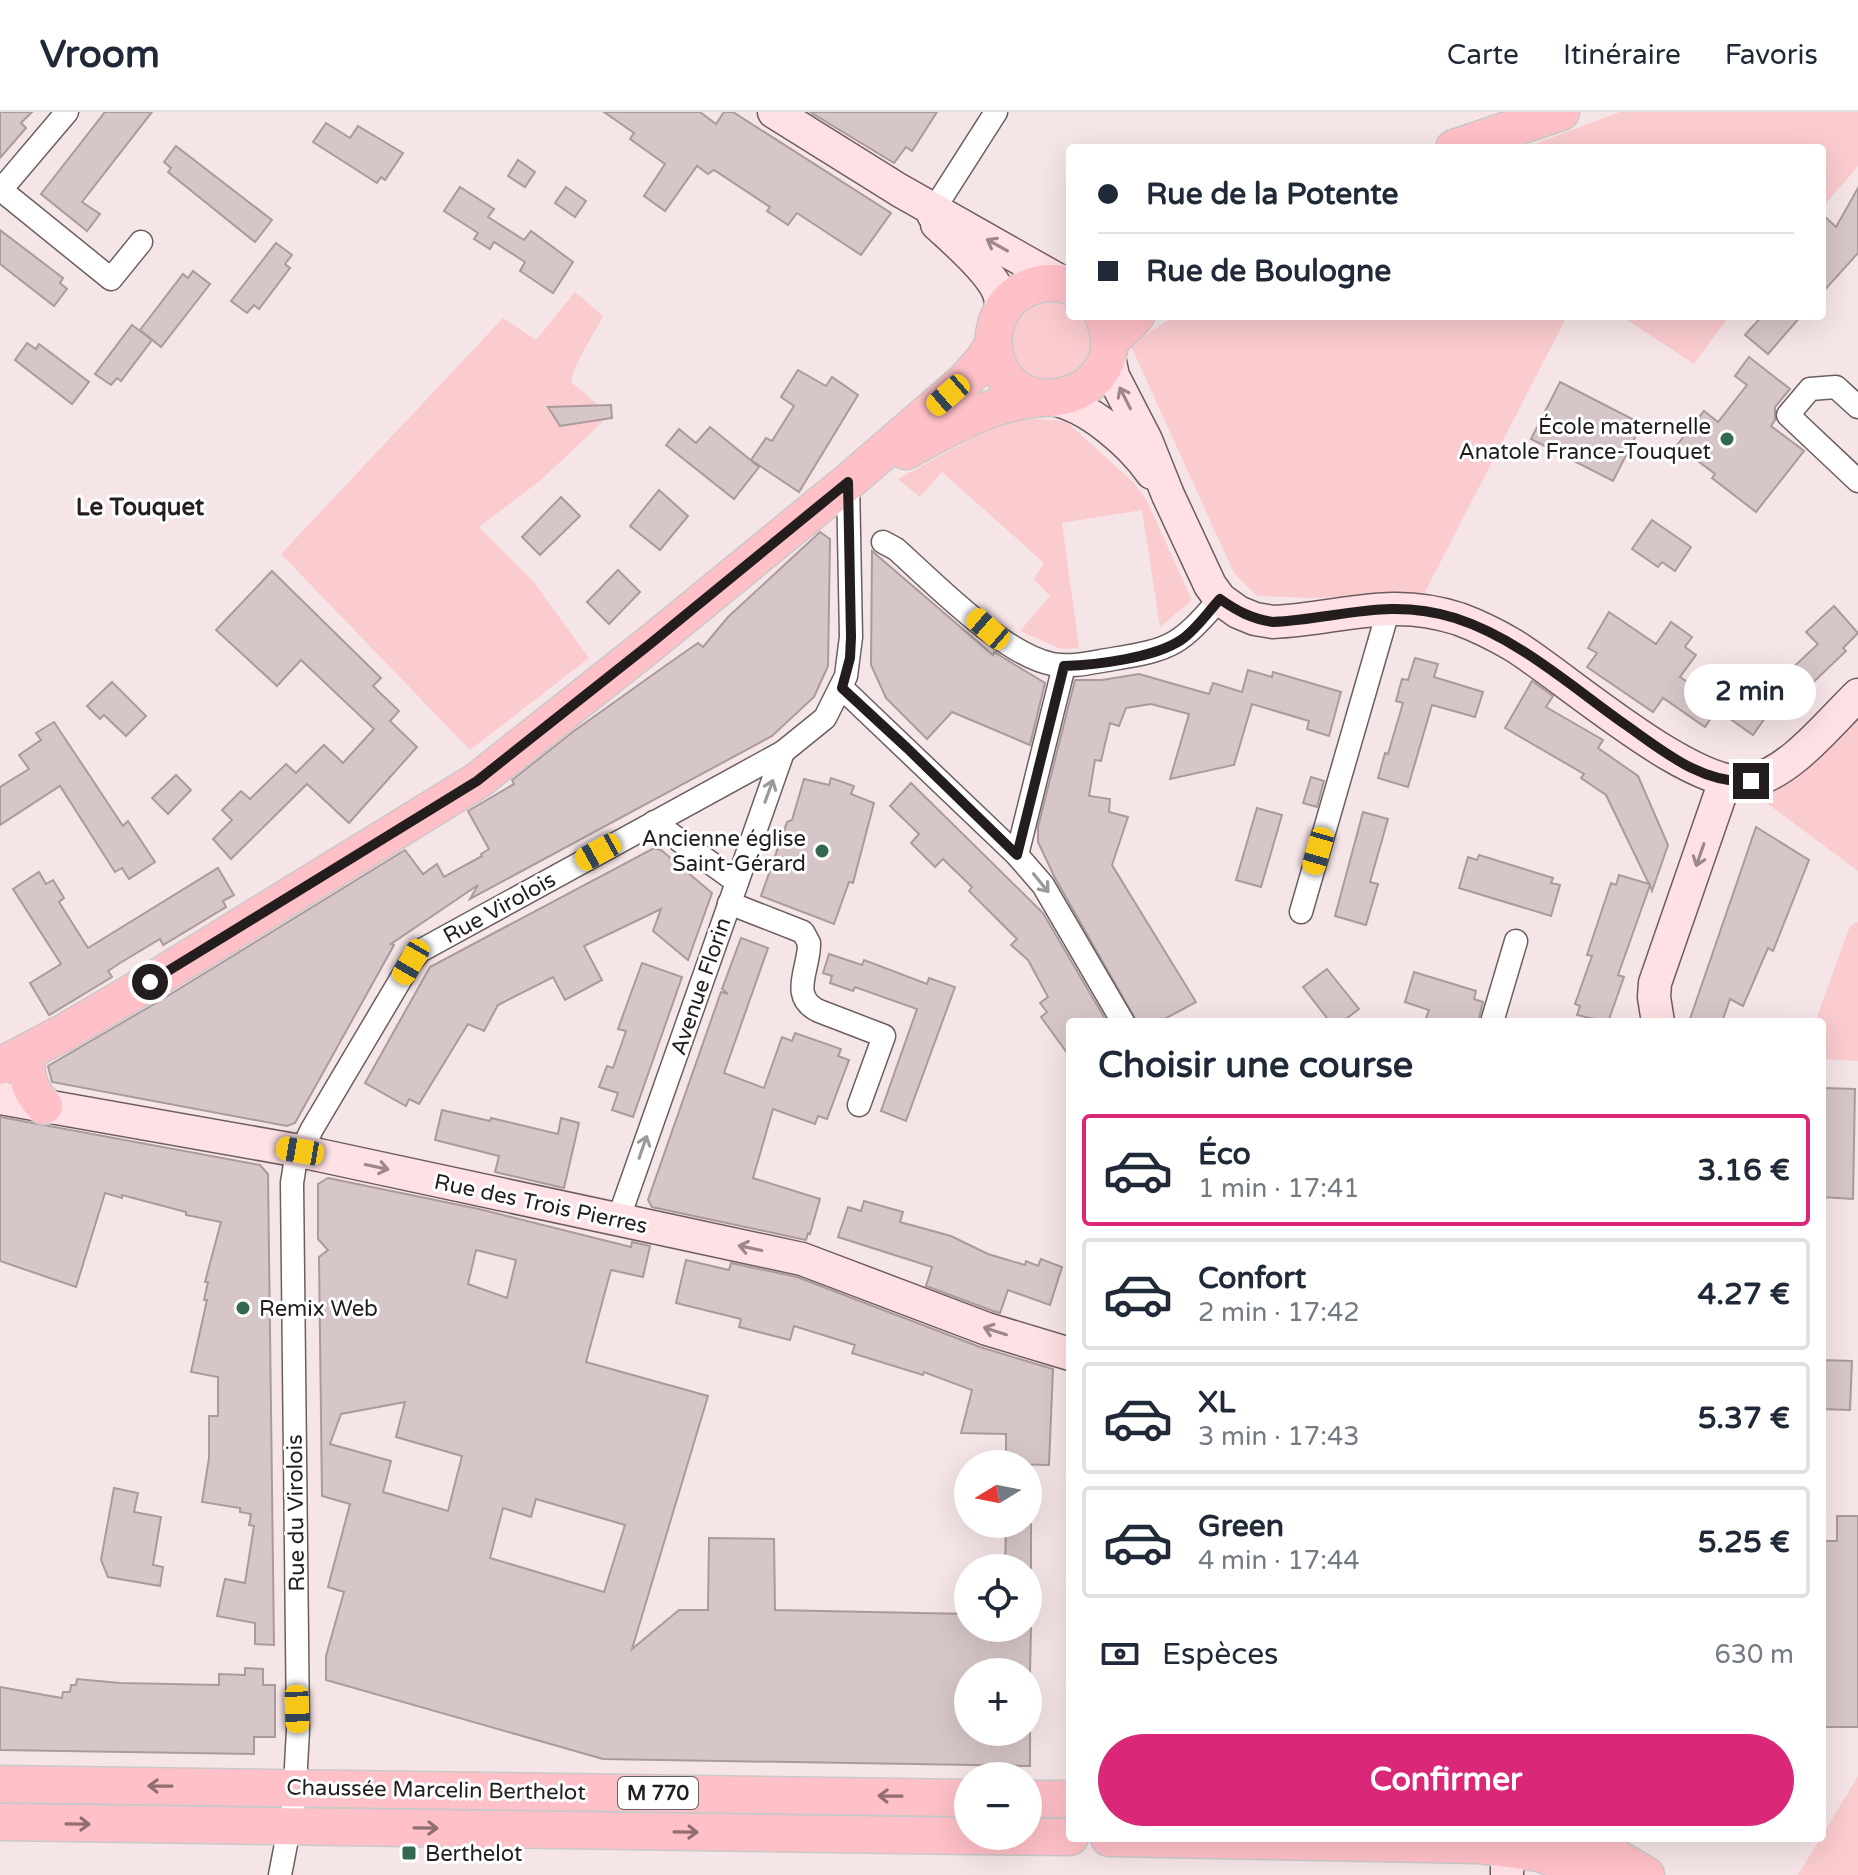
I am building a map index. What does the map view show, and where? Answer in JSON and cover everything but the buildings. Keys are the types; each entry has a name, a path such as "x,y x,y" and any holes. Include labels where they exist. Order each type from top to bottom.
{"main road":[{"path":"1466,144 1561,112"},
{"path":"44,1106 33,1094 13,1059 150,982 477,781 696,607 965,381 984,359 1007,303 1026,288 1041,283 1066,285"},
{"path":"848,482 986,410 1009,402 1067,397 1086,387 1100,371 1107,337 1130,320"},
{"path":"996,330 998,362 1011,382 1026,393 1048,398"},
{"name":"Chaussée Marcelin Berthelot","path":"0,1784 954,1798"},
{"path":"1042,1799 1066,1799"},
{"name":"Chaussée Marcelin Berthelot","path":"0,1822 954,1836"},
{"name":"Chaussée Marcelin Berthelot","path":"1042,1837 1066,1837"},
{"path":"1378,1842 1445,1843 1507,1853 1539,1853 1604,1875"},
{"path":"1590,1842 1646,1875"}],"street":[{"path":"67,112 0,191 111,279 141,242"},
{"path":"774,112 931,212 1066,284"},
{"path":"931,212 996,112"},
{"path":"931,212 990,279 1000,297 996,330"},
{"path":"1107,337 1113,376 1146,440 1202,571 1220,599 1238,612 1273,622 1389,608 1436,613 1483,629 1514,646 1671,757 1725,781 1751,781 1781,768 1858,695"},
{"path":"1858,407 1836,387 1810,389 1788,415 1858,481"},
{"path":"1048,398 1086,412 1109,429 1147,466 1168,495"},
{"path":"848,482 851,637 850,658 842,688 1017,855 1051,895 1121,1018"},
{"path":"883,542 896,549 1013,648 1039,661 1064,666 1143,654 1169,646 1189,634 1220,599"},
{"path":"1301,912 1389,608"},
{"path":"1017,855 1064,666"},
{"name":"Rue Virolois","path":"300,1151 420,951 783,752 825,718 842,688"},
{"name":"Avenue Florin","path":"618,1220 783,752"},
{"path":"1657,1018 1655,983 1725,781"},
{"path":"654,822 733,893 803,932 809,943 801,982 805,1000 819,1011 884,1036 859,1105"},
{"path":"1493,1018 1516,941"},
{"name":"Rue des Trois Pierres","path":"0,1098 300,1151 802,1259 987,1329 1066,1353"},
{"name":"Rue du Virolois","path":"280,1875 296,1787 298,1730 292,1183 300,1151"}],"shaded area":[{"path":"1620,112 1858,112 1858,166 1826,203 1826,144 1535,144"},
{"path":"575,292 603,316 575,367 571,382 610,415 542,479 479,527 532,580 589,658 470,750 281,554 503,318 536,340"},
{"path":"1043,299 1066,303 1066,320 1086,320 1091,334 1090,350 1084,363 1073,374 1045,382 1031,378 1019,368 1008,338 1022,309"},
{"path":"1169,320 1565,320 1424,594 1314,598 1257,596 1234,573 1130,344"},
{"path":"1627,320 1726,320 1694,364"},
{"path":"1010,417 1066,421 1134,483 1146,499 1192,600 1160,627 1142,510 1062,523 1079,648 1061,649 1020,631 1050,596 1034,579 1044,563 942,472 920,497 898,479"},
{"path":"1858,709 1858,871 1764,801"},
{"path":"1858,922 1858,1061 1826,1059 1826,1018 1816,1018 1850,926"},
{"path":"1858,1776 1858,1875 1798,1875 1818,1842 1826,1842 1826,1829"}],"place":[{"name":"École maternelle Anatole France-Touquet","path":"1727,439"},
{"name":"Ancienne église Saint-Gérard","path":"822,851"},
{"name":"Remix Web","path":"243,1308"},
{"name":"Berthelot","path":"409,1853"}],"district":[{"name":"Le Touquet","path":"140,507"}],"route":[{"path":"150,982 477,781 848,482 851,637 850,658 842,688 1017,855 1064,666 1158,651 1189,634 1220,599 1238,612 1273,622 1389,608 1416,609 1459,619 1514,646 1689,767 1725,781 1751,781"}]}
